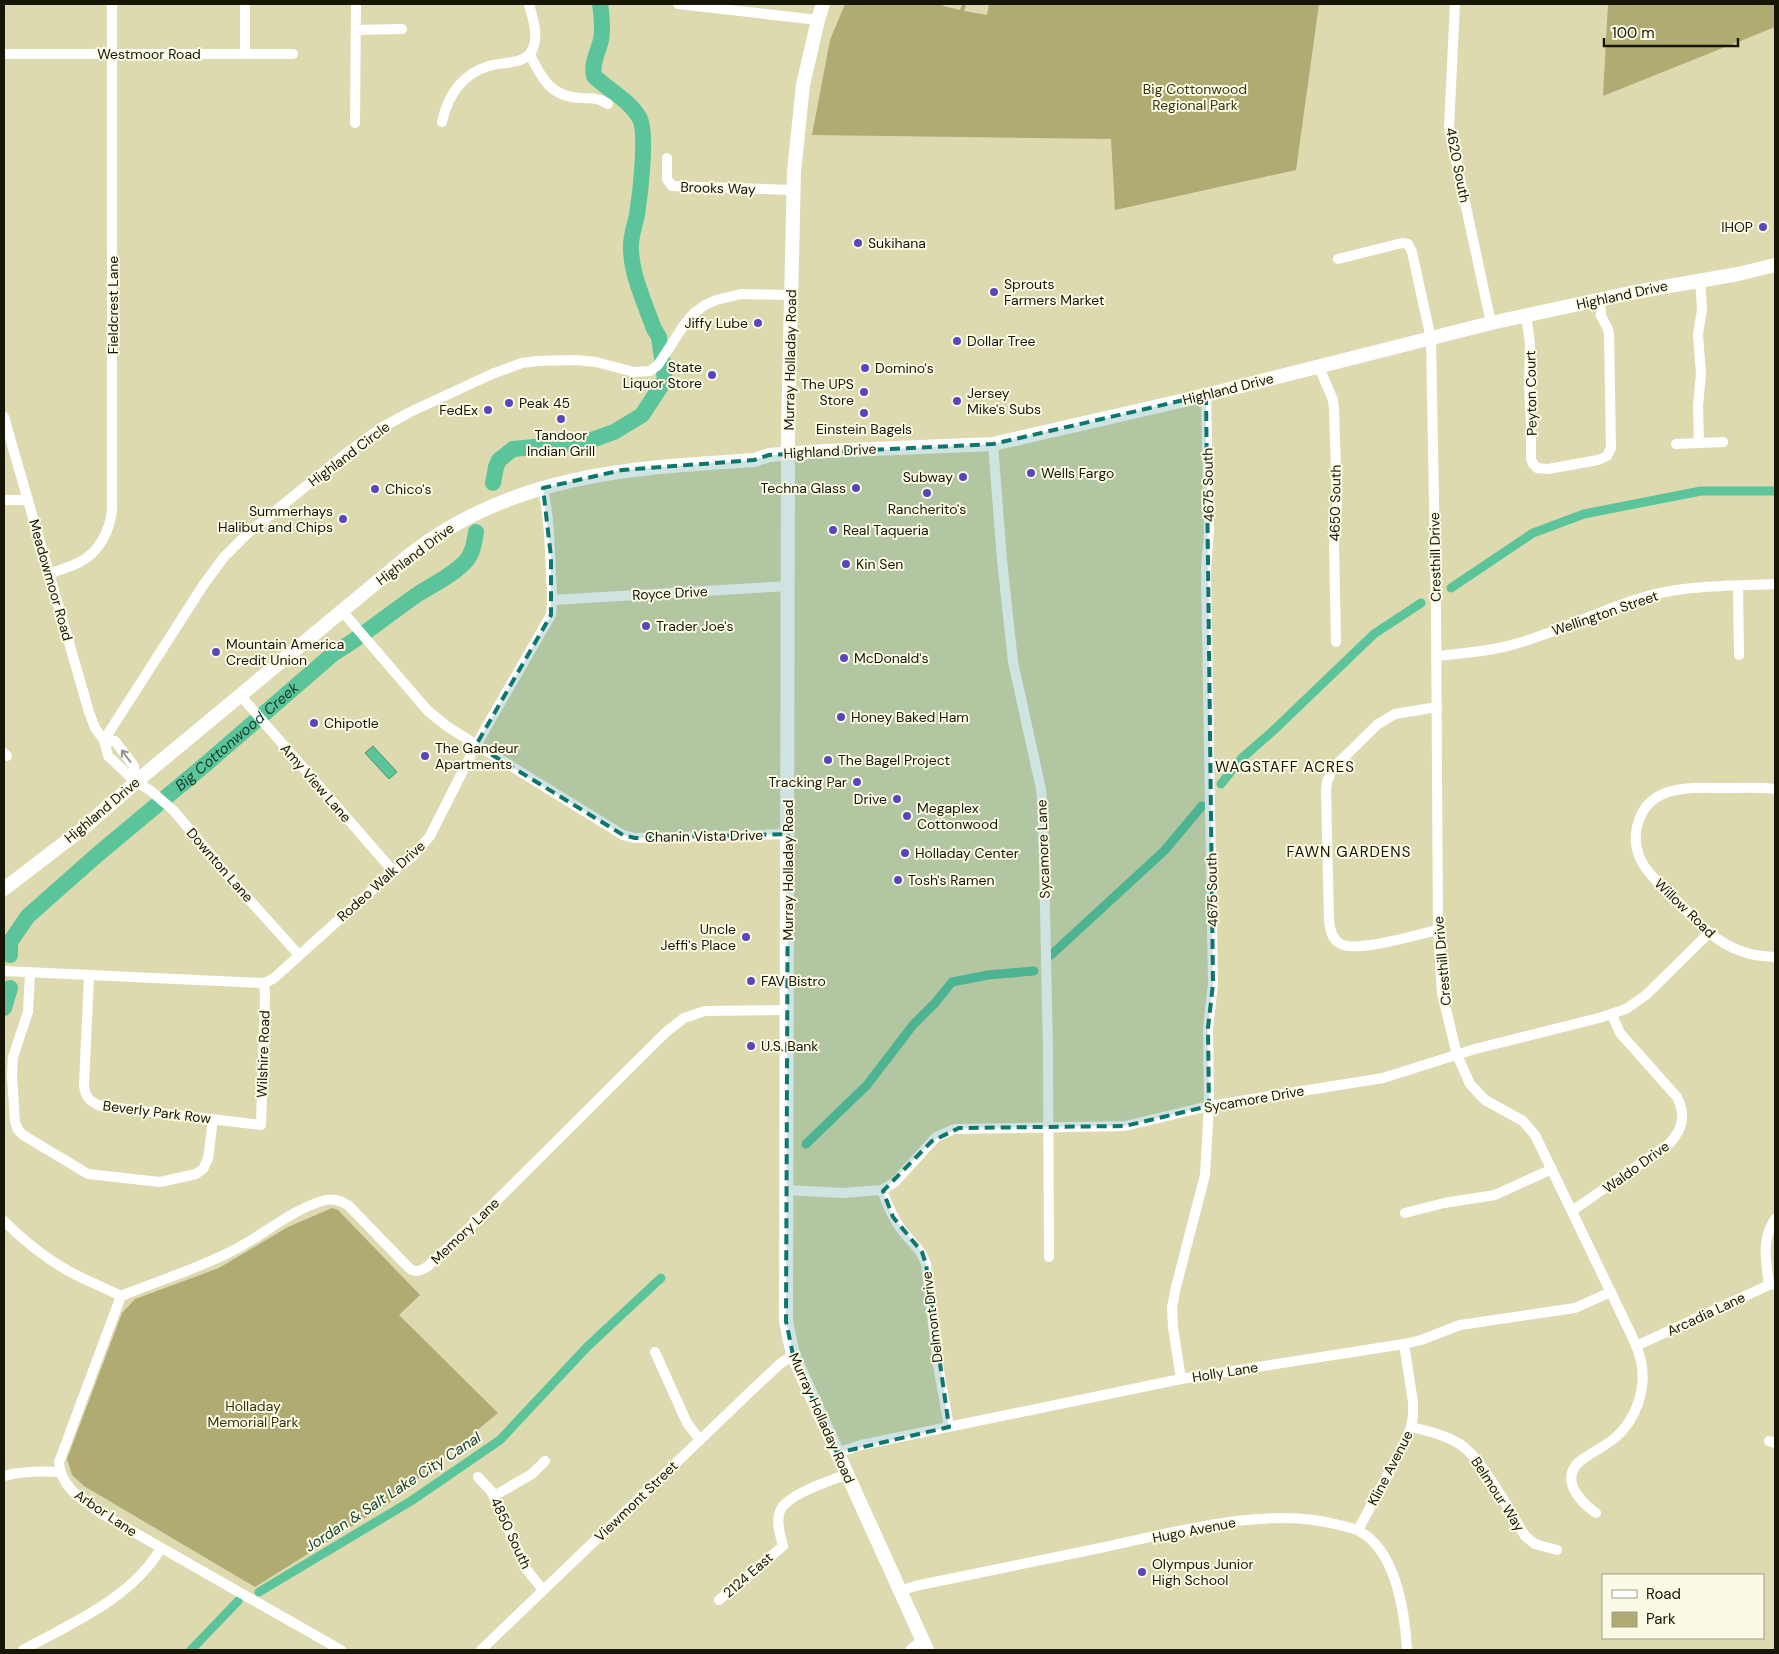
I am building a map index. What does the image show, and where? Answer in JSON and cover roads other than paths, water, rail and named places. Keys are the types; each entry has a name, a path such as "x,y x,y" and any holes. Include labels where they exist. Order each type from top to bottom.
{"main road":[{"name":"Murray Holladay Road","path":"823,4 803,85 793,190 789,454 786,1321 792,1355 924,1645"},
{"name":"Highland Drive","path":"4,890 74,835 240,695 426,543 455,523 490,506 576,479 622,470 754,460 769,455 993,444 1206,395 1491,323 1775,265"}],"street":[{"name":"Fieldcrest Lane","path":"50,574 79,562 90,555 102,541 111,521 113,481 112,4"},
{"path":"245,4 245,54"},
{"path":"355,123 356,4"},
{"path":"442,122 451,95 463,80 488,66 516,62 530,55 534,48 535,37 529,4"},
{"path":"678,4 818,20"},
{"name":"4620 South","path":"1455,4 1450,128 1491,323"},
{"path":"356,30 402,29"},
{"name":"Westmoor Road","path":"4,54 294,54"},
{"path":"530,55 544,81 553,90 568,97 595,98 608,104"},
{"name":"Brooks Way","path":"667,158 667,179 672,186 793,190"},
{"name":"Cresthill Drive","path":"1338,259 1402,243 1408,244 1431,339 1437,707 1438,930 1442,992 1457,1055 1470,1084 1486,1100 1519,1118 1535,1134 1642,1361 1643,1376 1640,1398 1635,1411 1619,1433 1579,1462 1572,1474 1572,1485 1575,1494 1582,1503 1596,1513"},
{"path":"1699,443 1698,406 1701,374 1698,334 1702,310 1700,279"},
{"name":"Highland Circle","path":"104,740 194,599 224,557 247,534 348,452 381,428 410,412 492,374 522,363 555,360 596,362 634,372 650,371 658,365 684,324 694,313 716,300 741,294 792,295"},
{"name":"Peyton Court","path":"1526,315 1530,344 1531,459 1537,468 1548,469 1598,460 1607,456 1610,452 1610,340 1608,329 1601,316 1600,300"},
{"name":"4650 South","path":"1319,367 1333,400 1334,410 1337,504 1334,544 1336,642"},
{"name":"4675 South","path":"1182,1379 1173,1327 1172,1307 1205,1180 1209,1106 1208,1028 1213,984 1206,569 1209,531 1206,395"},
{"name":"Meadowmoor Road","path":"4,417 89,712 95,728 104,740 108,756 136,782"},
{"path":"1676,444 1723,442"},
{"name":"Sycamore Lane","path":"993,444 1001,551 1013,662 1041,789 1043,814 1049,1257"},
{"name":"Rodeo Walk Drive","path":"264,984 393,871 412,857 430,836 476,745 551,615 548,513 543,488"},
{"path":"4,500 28,500"},
{"name":"Wellington Street","path":"1436,656 1480,652 1509,646 1613,607 1651,595 1693,588 1775,584"},
{"name":"Royce Drive","path":"552,600 789,586"},
{"path":"1738,586 1739,656"},
{"name":"Chanin Vista Drive","path":"342,611 428,711 476,745 623,835 635,838 788,834"},
{"name":"Amy View Lane","path":"240,695 393,871"},
{"path":"1437,707 1395,714 1378,724 1332,769 1326,790 1329,921 1334,938 1341,944 1358,948 1438,930"},
{"name":"Meadowmoor Road","path":"104,740 115,741 134,766 136,782"},
{"name":"Downton Lane","path":"136,782 151,791 174,811 235,884 299,955"},
{"name":"Willow Road","path":"1775,789 1688,788 1668,791 1653,800 1641,815 1636,832 1637,850 1643,865 1652,877 1708,933 1725,945 1741,952 1775,957"},
{"name":"Sycamore Drive","path":"882,1190 895,1182 932,1141 949,1130 973,1127 1125,1126 1209,1106 1383,1078 1457,1055 1612,1015 1626,1009 1646,995 1708,933"},
{"path":"4,971 264,984"},
{"path":"30,973 28,1012 15,1049 12,1068 14,1118 18,1130 23,1135 88,1174 156,1182 196,1174 203,1169 208,1159 214,1119"},
{"name":"Beverly Park Row","path":"89,976 84,1085 89,1100 101,1106 261,1125"},
{"name":"Wilshire Road","path":"261,1125 264,984"},
{"name":"Memory Lane","path":"122,1296 232,1252 290,1216 314,1204 330,1200 339,1201 348,1206 408,1268 413,1271 419,1271 427,1267 470,1227 678,1022 705,1010 787,1010"},
{"name":"Waldo Drive","path":"1572,1211 1670,1143 1678,1134 1682,1123 1682,1108 1677,1097 1620,1033 1612,1015"},
{"path":"1405,1213 1444,1203 1495,1195 1552,1169"},
{"path":"786,1190 842,1193 882,1190"},
{"name":"Delmont Drive","path":"882,1190 893,1217 922,1252 926,1264 937,1359 949,1427"},
{"path":"1772,1284 1764,1248 1770,1226 1775,1219"},
{"path":"4,1221 26,1241 59,1265 122,1296 59,1462 60,1472 31,1472 4,1476"},
{"name":"Arcadia Lane","path":"1636,1346 1772,1284"},
{"name":"Holly Lane","path":"837,1453 861,1445 1182,1379 1404,1344 1460,1326 1575,1308 1611,1292"},
{"name":"Kline Avenue","path":"1358,1530 1404,1444 1411,1427 1413,1402 1404,1344"},
{"path":"655,1352 687,1423 700,1440"},
{"name":"Viewmont Street","path":"481,1650 781,1363 792,1355"},
{"name":"Belmour Way","path":"1411,1427 1434,1432 1462,1446 1474,1456 1525,1536 1535,1544 1557,1550"},
{"path":"494,1496 532,1474 545,1461"},
{"name":"Arbor Lane","path":"60,1472 71,1490 102,1514 341,1650"},
{"name":"2124 East","path":"719,1600 783,1546 779,1518 780,1510 786,1503 800,1494 847,1474"},
{"name":"4850 South","path":"478,1477 494,1496 527,1570 543,1590"},
{"name":"Hugo Avenue","path":"900,1591 915,1586 1242,1521 1273,1518 1323,1521 1358,1530 1382,1554 1392,1571 1399,1590 1406,1626 1407,1650"},
{"path":"24,1650 108,1602 143,1573 162,1548"},
{"path":"910,1650 924,1645"}],"waterway":[{"name":"Big Cottonwood Creek","path":"493,483 499,460 513,449 586,442 614,432 642,415 665,380 659,337 654,329 639,288 631,256 641,179 642,124 629,105 594,76 594,62 602,36 600,4"},
{"name":"Jordan & Salt Lake City Canal","path":"1451,588 1533,533 1584,514 1701,491 1775,491"},
{"name":"Big Cottonwood Creek","path":"10,955 10,942 28,916 333,654 461,566 470,555 476,532"},
{"name":"Jordan & Salt Lake City Canal","path":"1221,784 1242,758 1374,634 1421,603"},
{"name":"Jordan & Salt Lake City Canal","path":"1051,955 1164,851 1202,806"},
{"name":"Jordan & Salt Lake City Canal","path":"806,1144 867,1085 913,1025 935,1003 952,982 988,975 1034,971"},
{"name":"Big Cottonwood Creek","path":"4,1008 10,988"},
{"name":"Jordan & Salt Lake City Canal","path":"259,1592 411,1501 500,1440 587,1347 661,1278"},
{"name":"Jordan & Salt Lake City Canal","path":"191,1650 238,1601"}],"place":[{"name":"IHOP","path":"1763,227"},
{"name":"Sukihana","path":"858,243"},
{"name":"Sprouts Farmers Market","path":"994,292"},
{"name":"Jiffy Lube","path":"758,323"},
{"name":"Dollar Tree","path":"957,341"},
{"name":"Domino's","path":"865,368"},
{"name":"State Liquor Store","path":"712,375"},
{"name":"The UPS Store","path":"864,392"},
{"name":"Jersey Mike's Subs","path":"957,401"},
{"name":"Peak 45","path":"509,403"},
{"name":"FedEx","path":"488,410"},
{"name":"Einstein Bagels","path":"864,413"},
{"name":"Tandoor Indian Grill","path":"561,419"},
{"name":"Wells Fargo","path":"1031,473"},
{"name":"Subway","path":"963,477"},
{"name":"Techna Glass","path":"856,488"},
{"name":"Chico's","path":"375,489"},
{"name":"Rancherito's","path":"927,493"},
{"name":"Summerhays Halibut and Chips","path":"343,519"},
{"name":"Real Taqueria","path":"833,530"},
{"name":"Kin Sen","path":"846,564"},
{"name":"Trader Joe's","path":"646,626"},
{"name":"Mountain America Credit Union","path":"216,652"},
{"name":"McDonald's","path":"844,658"},
{"name":"Honey Baked Ham","path":"841,717"},
{"name":"Chipotle","path":"314,723"},
{"name":"The Gandeur Apartments","path":"425,756"},
{"name":"The Bagel Project","path":"828,760"},
{"name":"Tracking Par","path":"857,782"},
{"name":"Drive","path":"897,799"},
{"name":"Megaplex Cottonwood","path":"907,816"},
{"name":"Holladay Center","path":"905,853"},
{"name":"Tosh's Ramen","path":"898,880"},
{"name":"Uncle Jeffi's Place","path":"746,937"},
{"name":"FAV Bistro","path":"751,981"},
{"name":"U.S. Bank","path":"751,1046"},
{"name":"Olympus Junior High School","path":"1142,1572"}],"district":[{"name":"WAGSTAFF ACRES","path":"1285,767"},
{"name":"FAWN GARDENS","path":"1349,852"}],"park label":[{"name":"Big Cottonwood Regional Park","path":"1195,98"},
{"name":"Holladay Memorial Park","path":"253,1414"}]}
